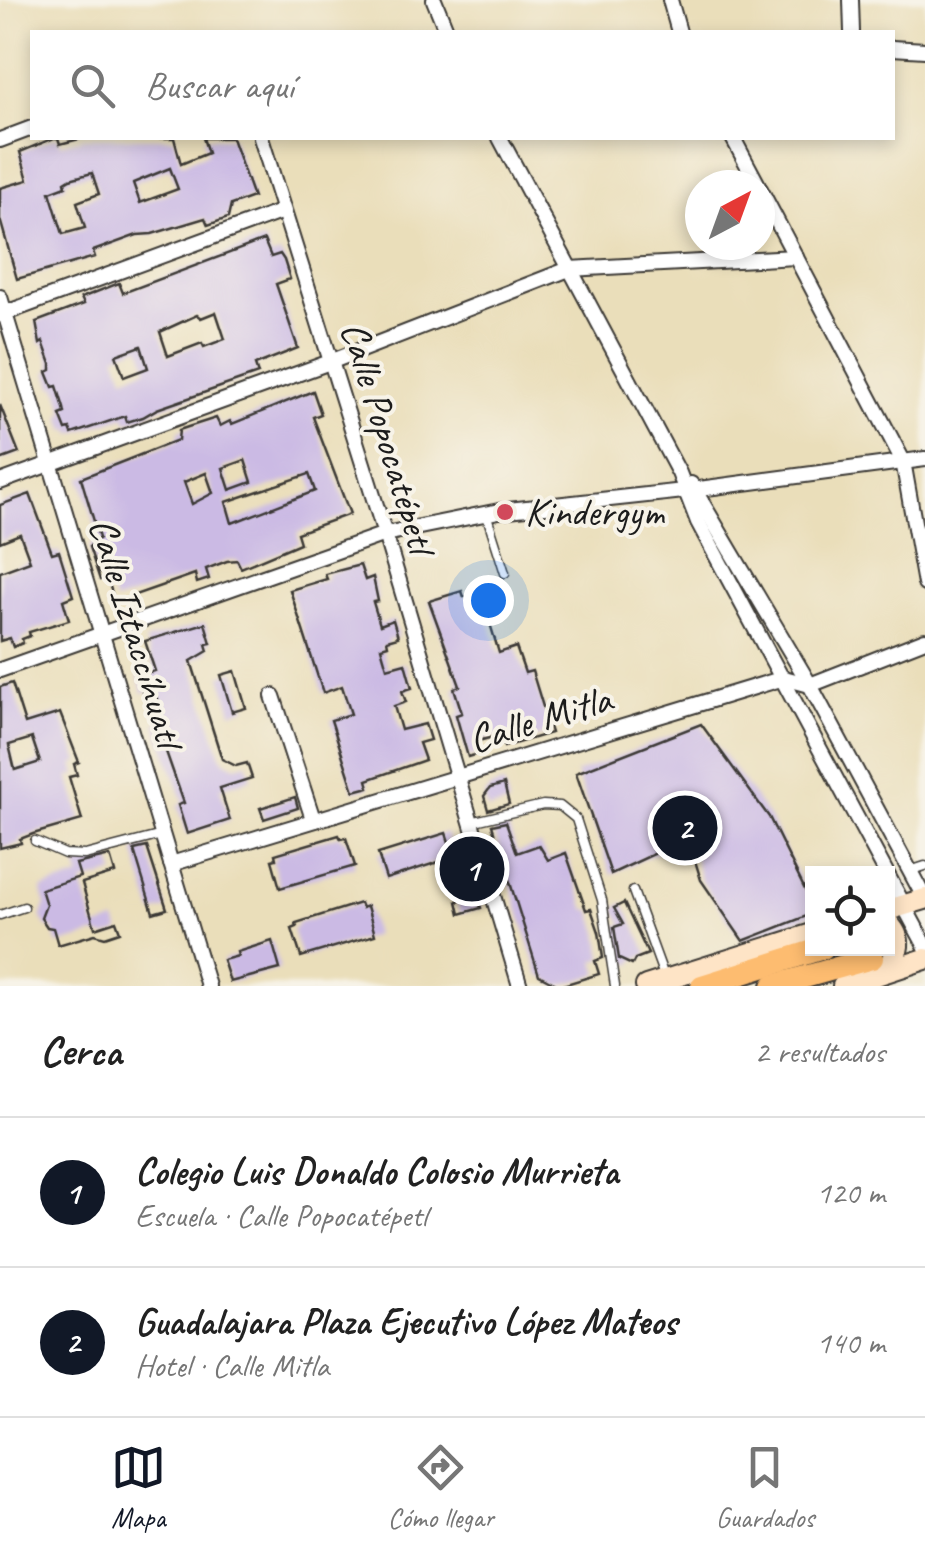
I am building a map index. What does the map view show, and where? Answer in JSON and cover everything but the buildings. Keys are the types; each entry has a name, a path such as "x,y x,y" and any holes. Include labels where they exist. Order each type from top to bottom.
{"main road":[{"path":"843,986 894,960 899,945 895,933"},
{"path":"656,983 805,936"},
{"path":"702,986 805,954"},
{"path":"773,986 925,959"}],"street":[{"path":"434,0 446,30"},
{"path":"670,0 678,30"},
{"path":"851,0 852,30"},
{"path":"895,48 925,50"},
{"path":"0,140 30,129"},
{"name":"Calle Popocatépetl","path":"261,140 520,986"},
{"path":"501,140 679,473 917,868 906,905"},
{"path":"733,140 750,170"},
{"path":"2,315 283,211"},
{"path":"775,217 903,461 925,584"},
{"path":"0,482 330,362 569,269 796,257"},
{"name":"Calle Iztaccíhuatl","path":"0,297 2,315 103,633 208,986"},
{"path":"0,670 384,534 486,514 925,459"},
{"path":"691,490 784,678 925,945"},
{"path":"784,678 810,685 925,640"},
{"name":"Calle Mitla","path":"171,864 784,678"},
{"path":"273,696 313,819"}],"lane":[{"path":"486,514 505,573"},
{"path":"471,822 543,805 560,806 576,819 602,900 615,986"},
{"path":"36,840 65,854 85,855 162,836"},
{"path":"633,891 656,983"},
{"path":"0,915 24,907"}],"place":[{"name":"Kindergym","path":"505,512"},
{"name":"Guadalajara Plaza Ejecutivo López Mateos","path":"685,828"},
{"name":"Colegio Luis Donaldo Colosio Murrieta","path":"472,869"}]}
